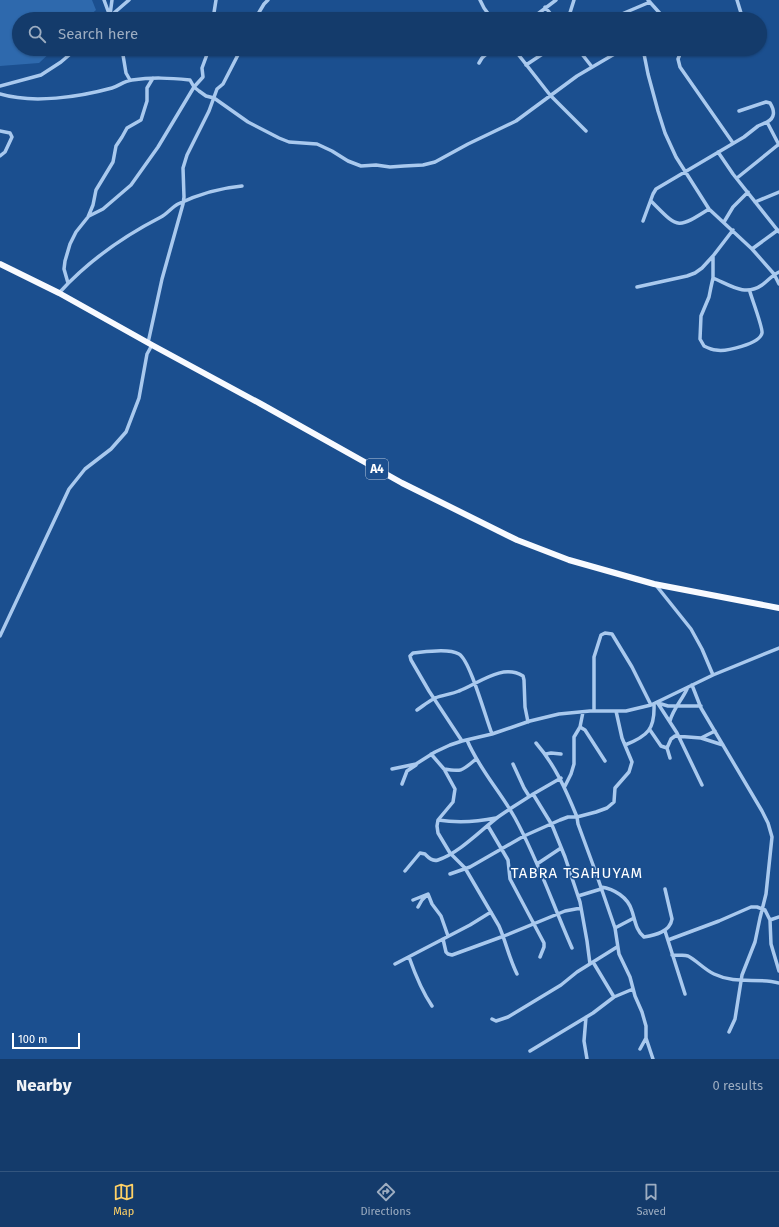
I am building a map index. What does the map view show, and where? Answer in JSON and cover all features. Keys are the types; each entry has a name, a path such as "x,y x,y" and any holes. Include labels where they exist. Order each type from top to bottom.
{"highway":[{"name":"A4","path":"0,264 261,404 402,483 517,540 569,560 654,584 779,608"}],"street":[{"path":"104,0 107,12"},
{"path":"110,12 112,0"},
{"path":"116,12 129,0"},
{"path":"214,12 216,0"},
{"path":"259,12 268,0"},
{"path":"480,0 487,12"},
{"path":"539,12 556,0"},
{"path":"570,12 574,0"},
{"path":"737,0 741,12"},
{"path":"625,12 649,1 659,12"},
{"path":"545,7 549,12"},
{"path":"0,86 41,75 68,56"},
{"path":"123,56 126,73 130,80"},
{"path":"88,217 103,209 131,185 158,147 194,87 203,77 202,68 206,56"},
{"path":"0,636 69,489 85,469 112,449 126,432 139,398 162,279 184,202 183,168 195,137 217,89 223,84 237,56"},
{"path":"479,62 484,56"},
{"path":"519,56 550,95 586,132"},
{"path":"526,65 540,56"},
{"path":"583,56 592,67"},
{"path":"0,94 23,99 50,98 89,94 113,88 130,80 164,77 190,80 194,87 206,96 214,98 248,122 289,142 317,144 348,161 361,166 376,165 390,167 423,165 435,162 455,150 516,121 550,95 611,56"},
{"path":"644,56 665,133 676,157 710,209 752,249 774,274 779,284"},
{"path":"679,56 678,59 680,67 733,143"},
{"path":"68,283 64,269 67,252 76,232 88,217 93,205 96,190 113,162 116,146 127,128 141,120 148,101 147,88 153,78"},
{"path":"643,221 656,189 733,143 758,126 772,120 773,116 772,107 769,103 739,111"},
{"path":"737,178 779,144 767,122"},
{"path":"0,131 10,133 12,136 5,152 0,156"},
{"path":"718,152 755,202 779,231 752,249"},
{"path":"58,294 84,267 109,247 162,216 173,207 196,195 242,186"},
{"path":"724,222 733,207 748,192"},
{"path":"755,202 779,192"},
{"path":"651,201 675,223 687,222 710,209"},
{"path":"637,287 695,273 713,256 733,230"},
{"path":"713,256 713,278 709,297 701,316 700,340 702,344 708,348 719,350 740,347 752,343 761,337 761,326 750,292"},
{"path":"713,278 743,291 750,292 760,287 771,279 774,274 779,272"},
{"path":"654,584 691,629 702,649 713,675"},
{"path":"594,711 594,657 601,635 605,633 612,634 654,704 670,721 702,785"},
{"path":"402,784 407,771 416,764 432,754 462,741 492,734 528,722 559,714 639,709 654,704 713,675 779,648"},
{"path":"462,741 434,699 411,660 410,656 412,653 447,651 458,653 463,657 467,663 492,734"},
{"path":"417,710 434,699 475,685 490,676 506,673 518,673 523,676 524,680 525,707 528,722"},
{"path":"692,686 715,731 759,805 768,823 772,838 766,894 755,942 742,975 735,1019 729,1032"},
{"path":"670,721 672,714 684,696 687,688"},
{"path":"654,704 668,706 701,706"},
{"path":"625,745 637,740 650,730 653,725 655,714 654,704"},
{"path":"450,874 502,849 524,836 568,817 577,817 607,808 614,802 615,788 629,772 632,762 622,738 616,711"},
{"path":"564,786 571,774 574,764 574,737 580,727 583,712"},
{"path":"580,727 585,730 605,761"},
{"path":"650,730 660,746 667,748"},
{"path":"701,738 715,731"},
{"path":"670,758 667,748 671,739 678,736 701,738 723,745"},
{"path":"467,740 476,760 510,809 524,836 559,914 572,948"},
{"path":"536,743 546,754 560,778 577,817 578,824 614,928 617,947 630,977 646,1026 646,1038 653,1059"},
{"path":"432,754 444,769 455,789 453,802 438,820 438,833 450,853 465,868 491,912 504,936 511,962 517,974"},
{"path":"546,754 561,754"},
{"path":"444,769 460,771 466,769 476,760"},
{"path":"392,769 416,764"},
{"path":"513,764 524,788 531,795 552,825 562,848 578,896 592,963 614,997"},
{"path":"405,871 420,853 425,854 431,860 437,860 450,853 469,841 510,809 560,778"},
{"path":"438,820 450,822 474,822 497,818"},
{"path":"488,826 508,860 510,879 544,943 540,957"},
{"path":"537,864 562,848"},
{"path":"578,896 601,888 612,889 630,904 640,934 644,937 665,931 671,924 672,919 665,889"},
{"path":"428,894 432,904 440,916 448,936"},
{"path":"413,900 428,894"},
{"path":"418,907 428,894"},
{"path":"668,940 751,907 757,907 762,909 768,915 770,920 771,944 779,971"},
{"path":"443,939 446,952 452,955 565,911 581,908"},
{"path":"395,964 470,925 491,912"},
{"path":"770,920 779,917"},
{"path":"614,928 634,918"},
{"path":"665,931 685,994"},
{"path":"492,1020 496,1021 508,1017 561,985 617,947"},
{"path":"672,955 687,956 714,974 731,980 757,980 779,983"},
{"path":"409,957 416,977 425,996 432,1006"},
{"path":"530,1051 586,1017 614,997 633,989"},
{"path":"586,1017 584,1041 587,1059"},
{"path":"640,1050 646,1038"}],"shaded area":[{"path":"0,0 92,0 96,10 94,12 12,12 12,56 46,56 39,63 0,66"}],"district":[{"name":"TABRA TSAHUYAM","path":"577,873"}]}
